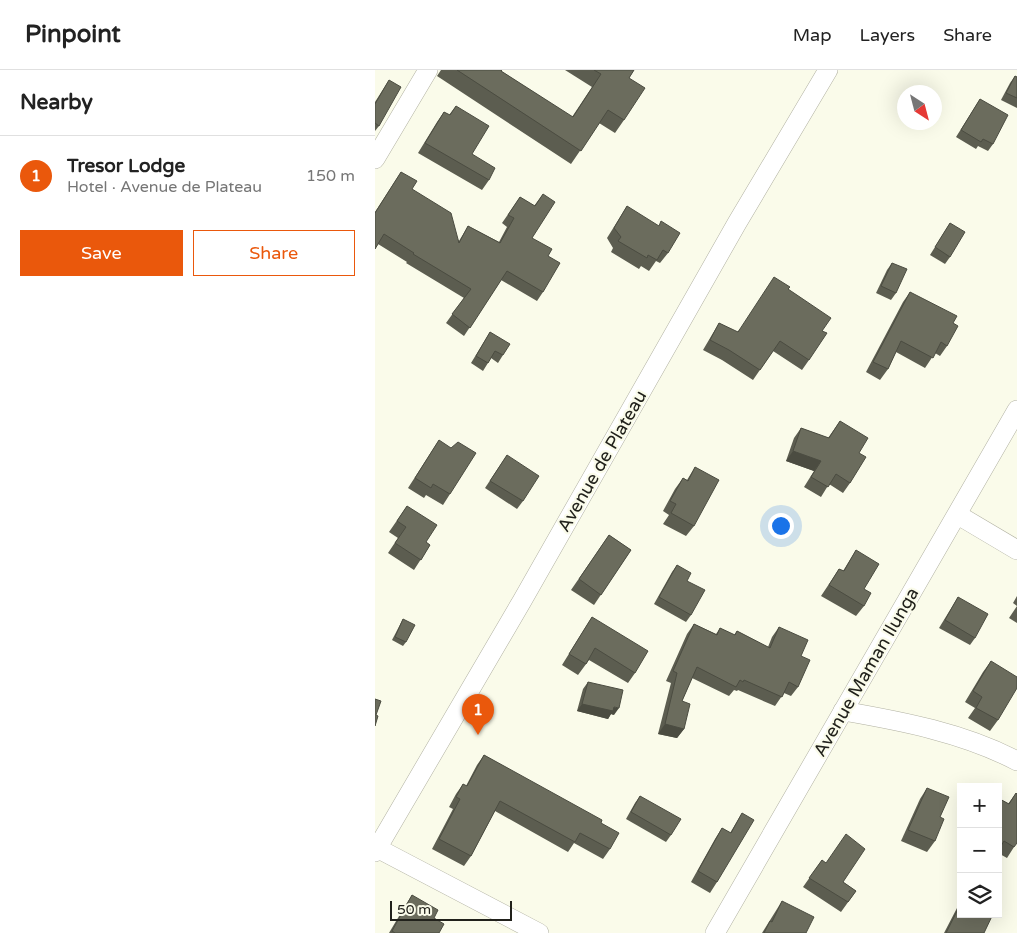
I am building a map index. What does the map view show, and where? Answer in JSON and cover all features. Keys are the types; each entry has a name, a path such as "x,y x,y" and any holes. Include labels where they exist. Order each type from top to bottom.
{"street":[{"path":"375,159 428,70"},
{"name":"Avenue de Plateau","path":"376,849 522,601 737,223 829,70"},
{"name":"Avenue Maman Ilunga","path":"715,933 1017,410"},
{"path":"958,515 1017,550"},
{"path":"843,711 906,722 955,736 1017,761"},
{"path":"376,849 539,933"}],"building":[{"path":"457,70 502,70 573,117 601,74 594,70 634,70 629,78 645,88 624,120 608,110 581,151"},
{"path":"1015,76 1017,77 1017,98 1006,93"},
{"path":"389,80 401,87 379,126 375,123 375,104"},
{"path":"980,99 1008,115 993,144 983,139 981,142 961,130"},
{"path":"456,106 489,126 472,154 495,168 489,180 425,143 444,112 450,115"},
{"path":"401,172 417,181 412,189 451,213 459,243 468,226 500,243 514,218 508,215 520,197 535,206 543,194 555,202 532,238 552,249 548,256 560,263 543,292 507,271 470,328 452,314 471,289 384,234 375,249 375,213"},
{"path":"627,206 659,226 661,221 680,233 668,253 663,250 657,260 648,255 647,258 618,241 621,237 614,228"},
{"path":"950,223 965,232 950,257 935,247"},
{"path":"892,263 907,269 896,293 881,286"},
{"path":"774,277 790,287 788,289 831,318 822,331 827,333 809,360 780,341 760,370 710,340 719,323 738,332"},
{"path":"910,292 957,316 953,323 958,326 947,346 941,342 933,358 901,341 888,369 873,362"},
{"path":"490,332 510,344 503,355 495,351 488,363 476,356"},
{"path":"840,421 868,438 859,453 866,457 850,483 836,474 828,487 811,477 821,461 793,451 801,428 829,438"},
{"path":"439,440 451,448 458,442 476,453 450,494 433,484 431,488 415,478"},
{"path":"507,455 539,476 523,501 490,481"},
{"path":"695,467 719,480 694,526 671,513 676,504 670,501 683,478 688,481"},
{"path":"407,506 437,525 426,542 430,545 421,560 395,543 406,527 397,521"},
{"path":"609,535 631,550 601,595 579,579"},
{"path":"856,550 879,564 864,589 871,593 864,606 829,585 839,569 844,571"},
{"path":"677,565 691,573 687,581 705,590 691,615 659,597"},
{"path":"958,597 988,614 975,638 945,620"},
{"path":"592,617 648,651 635,673 595,648 586,664 569,654"},
{"path":"403,619 415,625 406,642 395,637"},
{"path":"694,624 717,635 720,628 735,635 737,631 770,648 779,627 808,640 801,656 810,660 798,687 789,682 782,697 744,680 743,682 740,680 736,687 697,667 682,701 690,704 684,729 665,724 677,673 673,671"},
{"path":"991,661 1017,677 1017,688 998,720 976,708 982,697 973,691"},
{"path":"588,682 623,690 619,708 614,707 613,711 582,704"},
{"path":"375,699 381,701 376,715 378,716 375,726"},
{"path":"484,755 602,820 601,823 619,833 610,849 580,833 575,842 500,801 471,856 439,839 460,799 456,797 463,784 467,786"},
{"path":"927,788 949,797 940,817 944,819 935,841 908,830"},
{"path":"1016,793 1017,843 1014,847 1004,841 1002,844 1002,800 1009,804"},
{"path":"640,796 681,819 671,835 631,812"},
{"path":"742,813 754,820 717,882 698,871 722,828 731,833"},
{"path":"846,834 865,849 843,882 856,891 848,902 809,878 822,860 826,863"},
{"path":"412,895 438,910 434,918 444,924 439,933 395,933 392,931"},
{"path":"782,901 814,917 806,933 764,933 770,921 772,922"},
{"path":"957,911 957,918 991,918 984,933 946,933"}],"place":[{"name":"Tresor Lodge","path":"478,735"}]}
